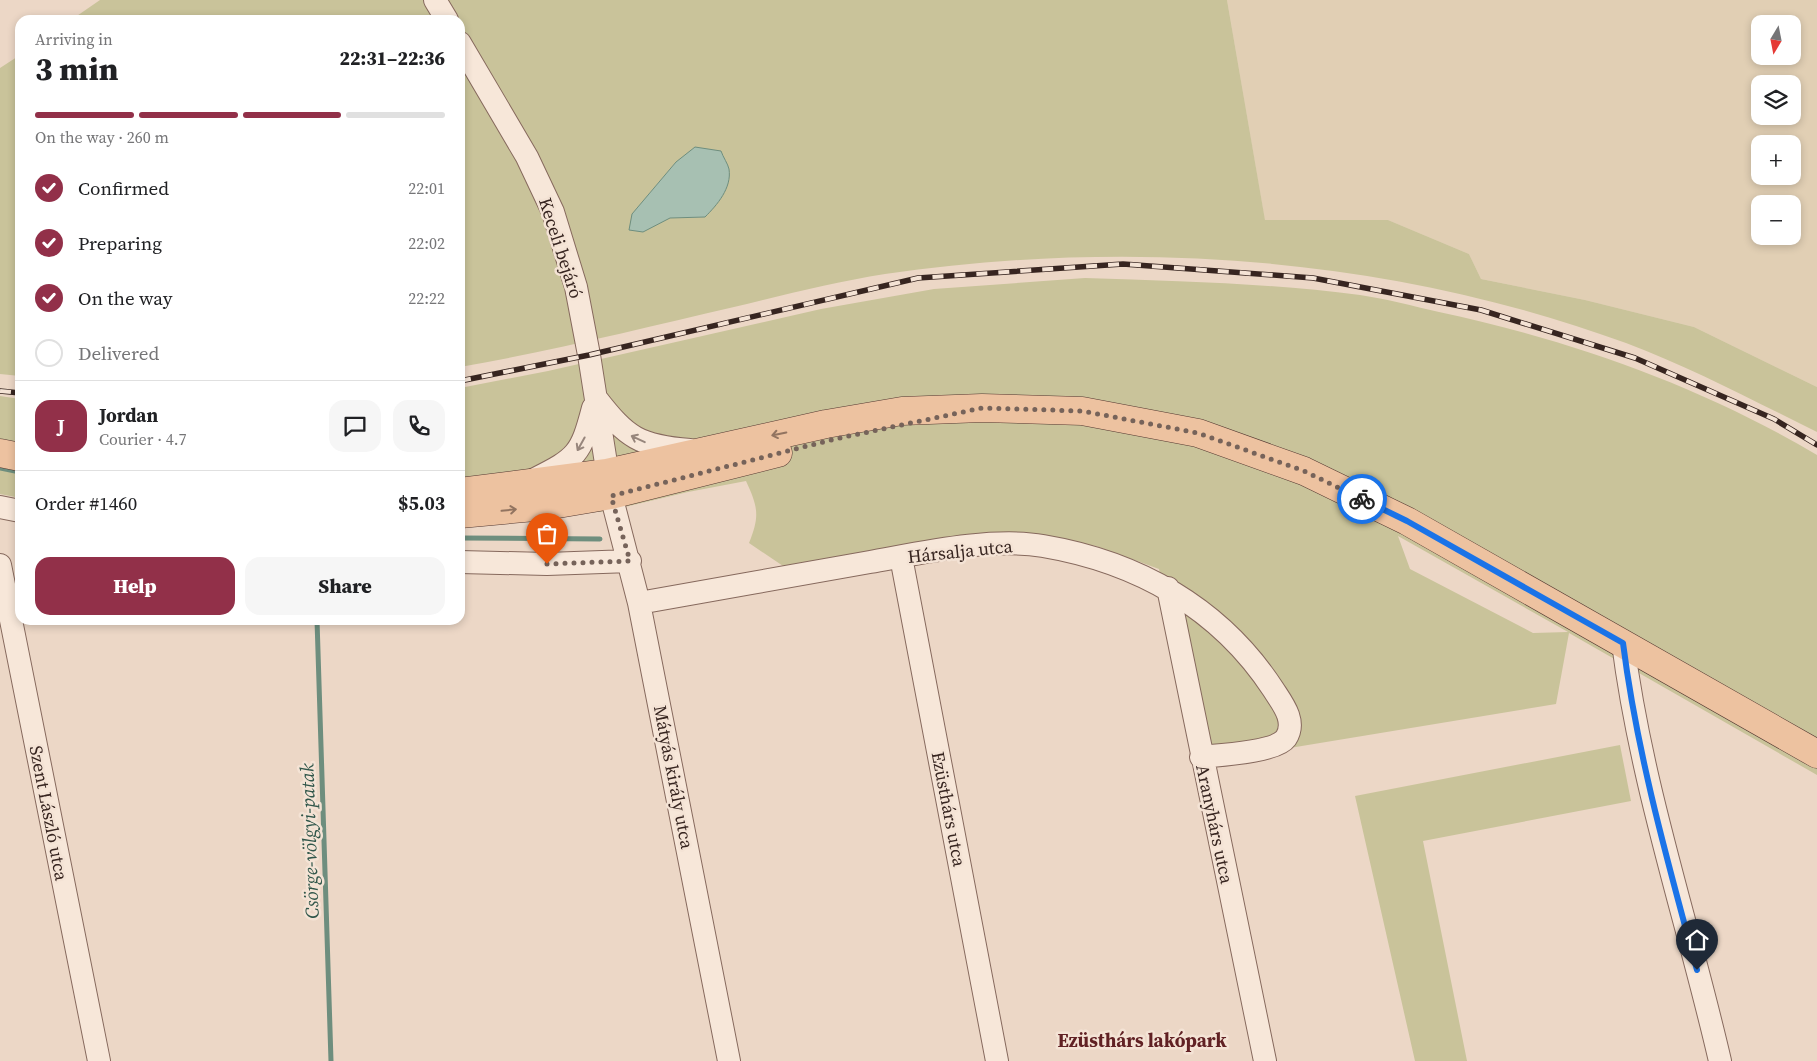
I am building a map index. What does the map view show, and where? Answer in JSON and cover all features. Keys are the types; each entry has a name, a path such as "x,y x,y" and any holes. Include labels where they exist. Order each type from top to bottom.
{"main road":[{"path":"465,491 525,484 609,484 982,408"},
{"path":"465,514 546,506 702,451 826,424 902,411 982,408 1082,411 1198,433 1304,471 1407,521 1817,754"},
{"path":"0,453 15,456"}],"street":[{"path":"435,0 444,15"},
{"name":"Keceli bejáró","path":"465,52 527,157 553,212 576,288 609,484"},
{"path":"595,398 618,426 635,438 660,448 702,451"},
{"path":"525,484 570,460 583,444 595,398"},
{"name":"Mátyás király utca","path":"609,484 630,561 639,603 729,1061"},
{"path":"0,507 15,510"},
{"name":"Hársalja utca","path":"639,603 901,557 986,545 1041,546 1093,556 1168,588 1212,618 1251,658 1288,713 1290,728 1285,740 1271,747 1202,758"},
{"name":"Ezüsthárs utca","path":"901,557 997,1061"},
{"path":"465,562 547,564 630,561"},
{"name":"Szent László utca","path":"0,565 99,1061"},
{"name":"Aranyhárs utca","path":"1168,588 1264,1061"},
{"path":"1623,643 1631,703 1673,881 1720,1061"}],"shaded area":[{"path":"100,0 1227,0 1265,220 1388,220 1469,254 1481,279 1585,300 1694,327 1817,387 1817,432 1675,363 1626,343 1537,314 1446,291 1354,274 1260,263 1166,257 1072,258 978,263 885,274 810,289 563,347 465,366 465,15 78,15","holes":["721,152 728,172 728,180 723,194 705,217 670,218 648,195 676,162"]},
{"path":"1227,0 1817,0 1817,387 1694,327 1585,300 1481,279 1469,254 1388,220 1265,221"},
{"path":"15,58 15,376 0,374 0,68"},
{"path":"695,147 721,151 728,165 728,183 719,202 705,217 670,218 643,232 629,230 632,214 676,162"},
{"path":"1085,278 1257,285 1326,291 1400,303 1537,336 1634,368 1727,407 1817,455 1817,775 1569,633 1556,704 1198,763 1159,569 1096,546 1042,536 786,568 749,543 755,526 756,512 746,481 688,492 608,511 465,524 465,387 548,371 821,309 934,289","holes":["1398,536 1568,632 1533,633 1410,569"]},
{"path":"0,396 15,398 15,497 0,494"},
{"path":"1620,745 1631,801 1423,841 1467,1061 1415,1061 1355,796"}],"waterway":[{"path":"0,468 15,471"},
{"path":"465,538 600,539"},
{"name":"Csörge-völgyi-patak","path":"317,625 331,1061"}],"railway":[{"path":"465,380 589,355 918,278 1123,264 1313,278 1481,310 1635,358 1774,419 1817,445"},
{"path":"0,391 15,392"}],"way so far":[{"path":"547,564 630,561 611,496 695,473 835,439 982,408 1082,411 1198,433 1304,471 1362,499"}],"district":[{"name":"Ezüsthárs lakópark","path":"1142,1040"}],"route":[{"path":"1362,499 1407,521 1623,643 1631,703 1673,881 1697,970"}]}
